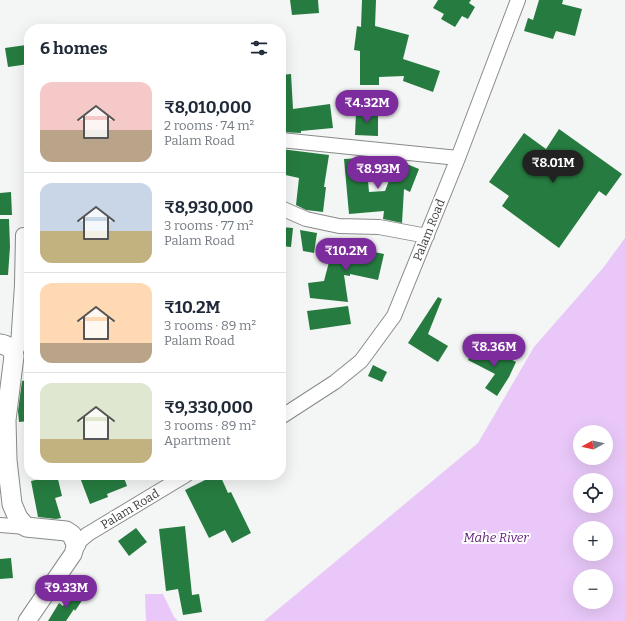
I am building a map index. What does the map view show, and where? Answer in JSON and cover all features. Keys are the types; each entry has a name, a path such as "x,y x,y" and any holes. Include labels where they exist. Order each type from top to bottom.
{"main road":[{"path":"0,344 5,344 12,350 14,356 6,420 7,460 12,504 18,518 26,527 66,531 72,535 76,544"}],"street":[{"name":"Palam Road","path":"286,414 335,382 361,361 394,316 428,236 518,0"},
{"path":"286,141 458,158"},
{"path":"286,210 306,219 339,226 379,227 428,236"},
{"path":"14,356 18,346 22,285 22,235"},
{"name":"Palam Road","path":"76,544 88,534 178,480"},
{"path":"0,525 26,527"},
{"path":"28,621 73,554 76,544"}],"water":[{"name":"Mahe River","path":"625,238 625,621 264,621 478,443 534,347 603,268"},
{"path":"145,594 163,594 174,617 178,621 146,621"}],"building":[{"path":"290,0 318,0 319,13 292,15"},
{"path":"362,0 376,0 375,26 409,35 403,59 440,71 433,92 403,81 404,76 379,77 379,85 360,85 360,51 354,50 357,26 361,27"},
{"path":"438,0 471,0 469,3 475,7 468,19 462,16 455,27 441,19 444,14 433,8"},
{"path":"539,0 563,0 562,4 582,9 575,36 556,31 553,39 524,31 528,18 533,20"},
{"path":"24,45 24,65 8,67 5,48"},
{"path":"286,74 291,74 293,109 330,104 333,128 301,131 301,133 286,132"},
{"path":"356,112 378,112 378,136 355,135"},
{"path":"559,129 622,174 606,196 599,191 559,248 502,206 509,196 489,182 524,133 546,149"},
{"path":"286,150 329,155 324,187 326,187 323,212 306,210 296,205 299,178 286,175"},
{"path":"366,158 369,192 385,191 397,160 419,169 410,192 404,189 402,223 383,219 384,211 349,214 344,159"},
{"path":"11,192 12,215 0,215 0,193"},
{"path":"0,219 9,219 10,247 8,275 0,275"},
{"path":"286,227 293,228 291,247 286,246"},
{"path":"300,230 317,233 314,253 303,251"},
{"path":"340,245 384,254 378,280 350,274 350,276 344,275 348,302 310,298 308,283 324,281 329,262 331,263 335,248 339,249"},
{"path":"438,297 442,299 428,334 448,346 438,362 408,343"},
{"path":"348,306 351,324 310,330 307,311"},
{"path":"475,346 497,357 499,353 516,362 509,377 497,396 485,388 495,374 468,360"},
{"path":"373,365 387,372 382,382 368,376"},
{"path":"22,381 24,381 24,422 19,422 18,411"},
{"path":"58,480 62,496 55,498 61,518 56,519 38,517 31,481"},
{"path":"81,480 125,480 127,486 107,494 108,497 90,504"},
{"path":"205,480 222,480 228,493 231,492 251,533 232,543 225,530 209,538 185,490"},
{"path":"185,526 192,595 199,594 202,612 183,615 178,589 166,591 159,529"},
{"path":"136,528 147,542 129,556 118,541"},
{"path":"11,558 13,578 0,579 0,559"},
{"path":"72,592 83,599 75,611 74,609 66,621 48,621 59,603 63,606"}]}
